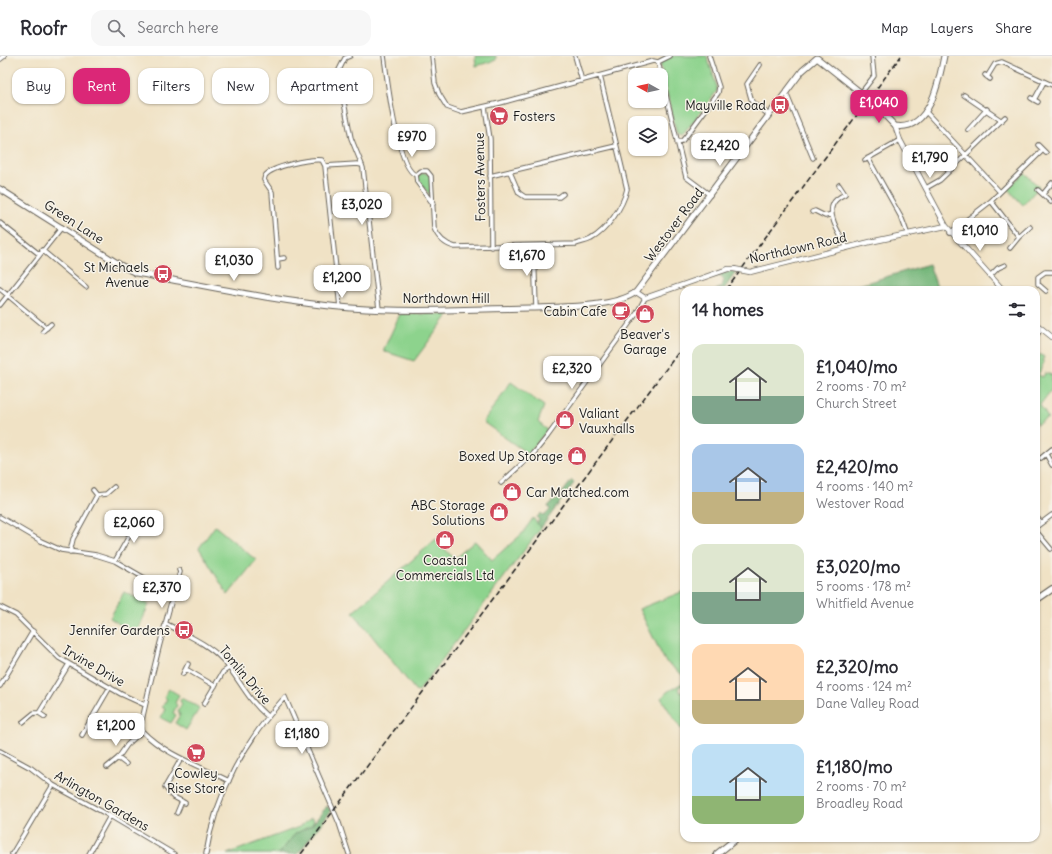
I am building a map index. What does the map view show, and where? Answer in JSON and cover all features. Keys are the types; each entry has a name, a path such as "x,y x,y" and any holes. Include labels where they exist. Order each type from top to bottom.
{"main road":[{"path":"817,57 863,94 895,126 902,127 916,121 925,111 936,90 944,56"},
{"name":"Westover Road","path":"636,292 802,71 817,57"},
{"name":"Green Lane","path":"0,189 122,266 136,273"},
{"name":"Northdown Hill","path":"136,273 234,291 340,307 379,309 536,308 617,300 630,297 636,292"},
{"path":"1040,597 1052,589"},
{"path":"717,854 732,842"}],"street":[{"path":"0,59 4,56"},
{"path":"350,56 345,58 338,72 351,138 362,165 379,309"},
{"path":"384,56 400,149 407,166 413,174 416,175 417,182 433,204"},
{"path":"432,56 435,83 439,94 447,107 460,112 486,107 653,61 658,62 670,56"},
{"path":"575,56 582,81"},
{"path":"677,142 682,141 718,93 719,87 709,56"},
{"path":"863,94 874,76 872,56"},
{"path":"658,62 686,177 710,195"},
{"path":"988,77 995,64 1002,62 1052,85"},
{"path":"760,65 756,74 747,84 752,102 769,115"},
{"path":"416,175 419,172 424,171 431,176 434,228 444,243 455,247 491,247 576,244 590,240 601,231 623,203 626,189 600,76"},
{"path":"1038,102 1032,99 1044,82"},
{"path":"786,93 814,158"},
{"path":"964,95 987,109 1002,121"},
{"name":"Fosters Avenue","path":"486,107 490,139 491,247"},
{"path":"968,130 987,109"},
{"path":"925,111 1000,192"},
{"path":"926,188 940,180 1005,117"},
{"path":"895,126 900,139 950,233 999,286"},
{"path":"900,139 902,127"},
{"path":"900,139 866,159 908,235"},
{"path":"950,233 991,202 1000,192 1045,152 1038,144"},
{"path":"490,176 616,146"},
{"path":"278,268 272,192 265,182 265,176 271,170 301,162 322,160 325,166 340,307"},
{"path":"325,166 362,165"},
{"path":"510,172 520,193 524,197 559,197 563,194"},
{"path":"1043,194 1052,183"},
{"path":"839,185 845,194 834,202 832,214 847,248"},
{"path":"1038,190 1051,202"},
{"path":"991,202 1019,237"},
{"path":"812,212 818,212 820,215 825,216 832,214"},
{"path":"0,223 39,254"},
{"name":"Northdown Road","path":"645,298 728,268 750,272 847,248 946,226"},
{"path":"0,305 42,250 62,227"},
{"path":"1010,248 1030,227"},
{"path":"534,246 536,308"},
{"path":"42,250 86,287"},
{"path":"278,259 284,258"},
{"path":"990,276 998,268 1005,265"},
{"path":"1046,291 1038,284 1038,277 1045,272 1052,272"},
{"path":"0,289 47,328"},
{"path":"501,482 526,461 547,437 637,313 645,298 636,292"},
{"path":"43,331 51,324"},
{"path":"1041,329 1052,337"},
{"path":"1041,458 1052,449"},
{"path":"1046,454 1052,465"},
{"path":"97,495 106,494 114,487"},
{"path":"93,490 97,495"},
{"path":"70,552 73,539 97,495"},
{"path":"1041,522 1052,515"},
{"path":"0,517 41,541 70,552 96,555 115,561 172,594"},
{"path":"115,561 137,519 143,522"},
{"path":"1040,535 1050,549"},
{"path":"107,767 118,758 127,745 142,731 145,705 157,648 172,604 172,594 175,590 180,572 179,570"},
{"name":"Irvine Drive","path":"0,606 16,615 55,655 68,664 145,705"},
{"name":"Tomlin Drive","path":"165,623 213,651 229,668 247,696 268,717"},
{"path":"0,686 33,631"},
{"path":"40,713 68,664"},
{"path":"183,674 188,664"},
{"path":"204,704 224,672 229,668"},
{"path":"186,669 215,686"},
{"path":"82,735 110,687"},
{"path":"206,854 212,826 229,782 247,747 268,717 285,697 339,823 349,854"},
{"path":"23,722 34,714 40,713 45,716"},
{"path":"142,731 150,739 181,759 229,782"},
{"name":"Arlington Gardens","path":"0,751 31,768 53,785 110,816 174,854"},
{"path":"118,758 126,764"},
{"path":"177,813 184,802 172,796 165,787 181,759"},
{"path":"12,854 53,785"},
{"path":"88,854 110,816"}],"green space":[{"path":"475,56 496,56 496,60 476,66"},
{"path":"675,56 707,56 717,87 717,91 682,136 677,134 676,131 668,97 668,68 661,68 660,63 662,59"},
{"path":"426,173 430,176 430,195 418,180 419,175"},
{"path":"1025,173 1039,187 1023,205 1007,188"},
{"path":"929,264 937,286 855,286"},
{"path":"730,271 736,272 726,286 722,286 724,280 721,276 710,277"},
{"path":"400,314 449,314 414,361 383,351"},
{"path":"1040,354 1044,357 1042,361 1044,362 1040,371"},
{"path":"1045,373 1052,375 1052,389 1040,405 1040,376 1043,377"},
{"path":"511,382 544,406 538,422 547,430 528,454 483,422"},
{"path":"1040,405 1048,418 1040,423"},
{"path":"572,480 574,483 541,528 537,523 539,520 537,517 541,513 544,516 550,510 548,506 554,500 556,501"},
{"path":"533,518 541,528 418,692 415,690 353,612 436,539 454,559 475,541 492,560 522,534"},
{"path":"215,526 256,560 228,595 199,548"},
{"path":"124,592 149,604 136,635 110,618"},
{"path":"680,593 680,673 665,661 639,609"},
{"path":"680,684 678,688 680,691 680,727 661,698 667,692"},
{"path":"169,689 179,695 175,703 177,705 173,713 176,715 171,723 161,718 165,709 162,707 167,699 164,697"},
{"path":"181,698 199,709 186,730 175,723 180,715 178,711 182,704 180,701"},
{"path":"327,806 331,811 298,854 279,854 295,834 312,825"},
{"path":"311,818 314,820 312,825 295,834 279,854 227,854 299,827"}],"railway":[{"path":"729,286 901,56"},
{"path":"301,854 680,350"}],"place":[{"name":"Mayville Road","path":"780,105"},
{"name":"Fosters","path":"499,116"},
{"name":"St Michaels Avenue","path":"163,274"},
{"name":"Cabin Cafe","path":"621,311"},
{"name":"Beaver's Garage","path":"645,314"},
{"name":"Valiant Vauxhalls","path":"565,420"},
{"name":"Boxed Up Storage","path":"577,456"},
{"name":"Car Matched.com","path":"512,492"},
{"name":"ABC Storage Solutions","path":"499,512"},
{"name":"Coastal Commercials Ltd","path":"445,540"},
{"name":"Jennifer Gardens","path":"184,630"},
{"name":"Cowley Rise Store","path":"196,753"}]}
